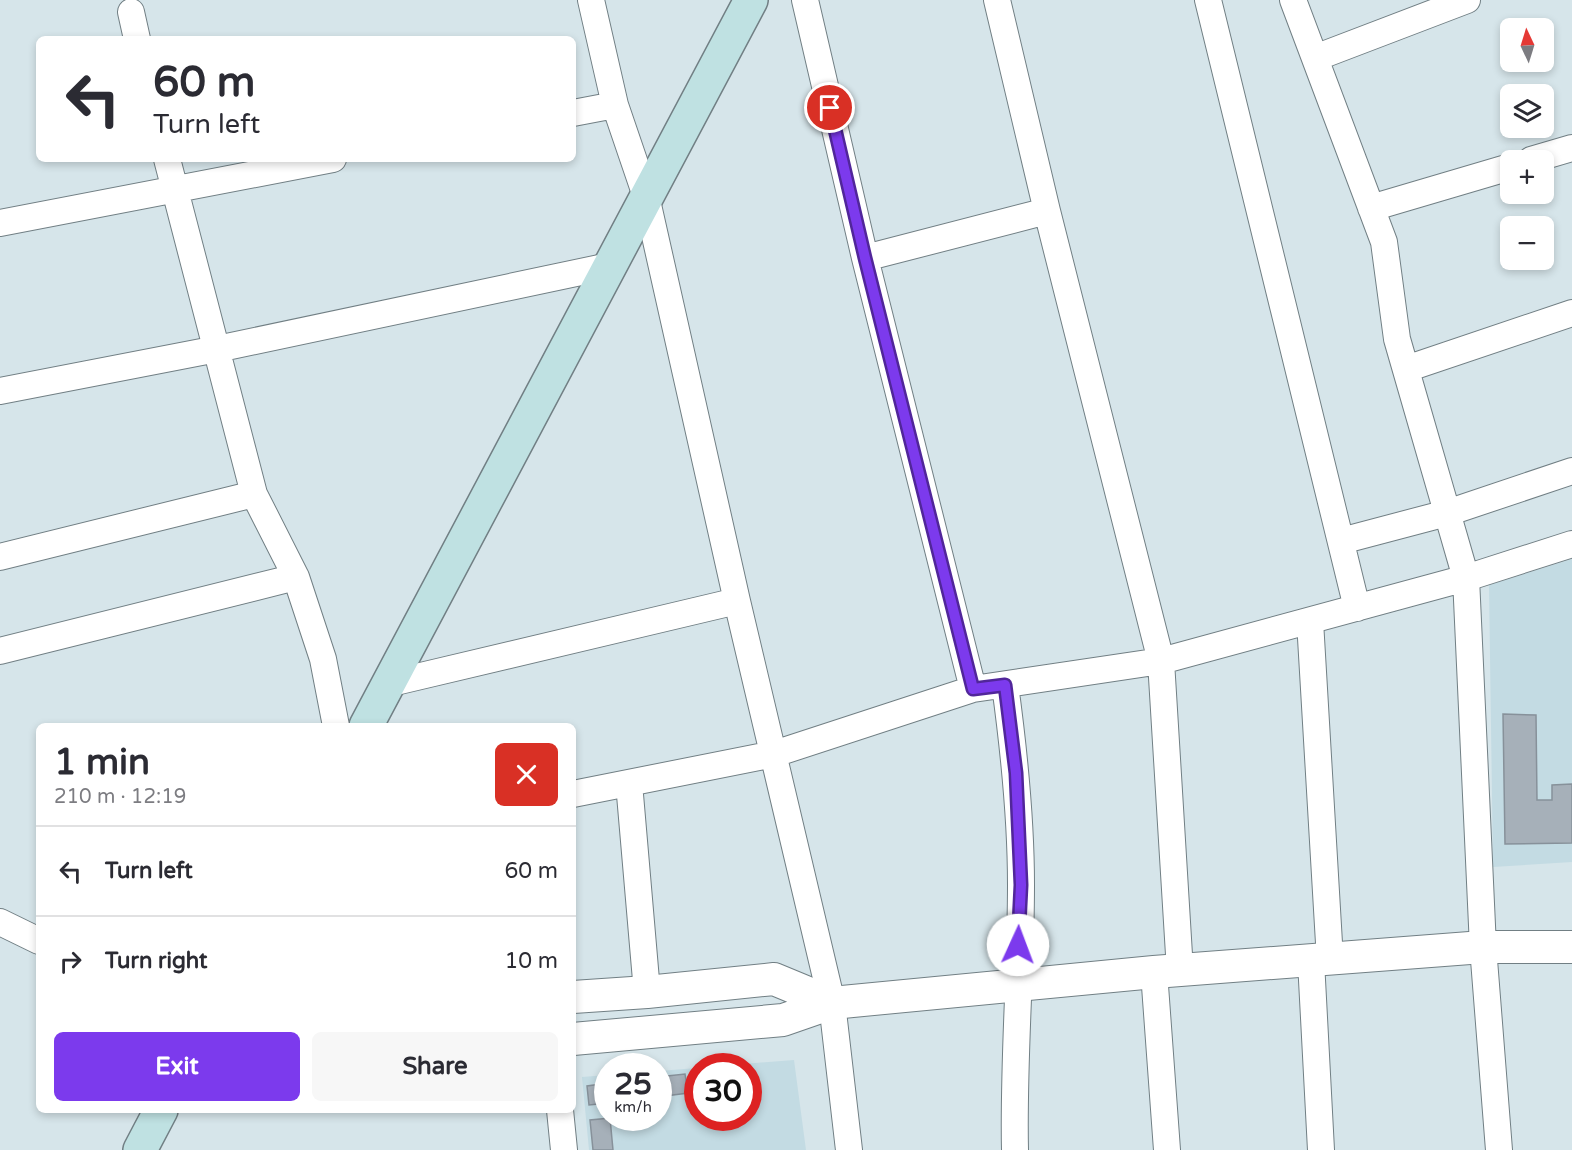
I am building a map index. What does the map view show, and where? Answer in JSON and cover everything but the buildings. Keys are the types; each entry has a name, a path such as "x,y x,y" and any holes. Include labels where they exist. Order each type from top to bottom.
{"main road":[{"path":"368,723 751,0"},
{"path":"140,1150 159,1113"}],"street":[{"path":"591,0 615,105 646,196 737,601 832,1002 849,1150"},
{"path":"805,0 865,258 973,689"},
{"path":"997,0 1047,211 1161,662 1167,971 1167,1150"},
{"path":"1208,0 1357,608"},
{"path":"1293,0 1384,242 1397,339 1466,578 1483,947 1499,1150"},
{"path":"1315,58 1467,0"},
{"path":"131,12 136,36"},
{"path":"576,112 615,105"},
{"path":"1554,153 1572,148"},
{"path":"168,162 254,494 296,577 323,659 335,723"},
{"path":"0,223 317,162"},
{"path":"1371,208 1500,170"},
{"path":"865,258 1047,211"},
{"path":"0,391 217,349 609,266"},
{"path":"1406,369 1572,313"},
{"path":"1341,542 1447,513 1572,471"},
{"path":"0,557 254,494"},
{"path":"576,793 774,754 973,689 1161,662 1466,578 1572,544"},
{"path":"0,651 296,577"},
{"path":"387,684 737,601"},
{"path":"1310,621 1321,961 1321,1150"},
{"path":"1005,685 1016,773 1021,885 1013,1086 1015,1150"},
{"path":"629,783 647,992"},
{"path":"0,922 36,936"},
{"path":"576,1040 783,1020 832,1002 1167,971 1483,947 1572,947"},
{"path":"576,997 774,979 832,1002"},
{"path":"560,1113 564,1150"}],"shaded area":[{"path":"1572,559 1572,862 1493,867 1489,585"},
{"path":"794,1060 806,1150 589,1150 582,1077 594,1076 594,1131 672,1131 672,1070 684,1069 684,1131 762,1131 762,1062"}],"route":[{"path":"830,108 865,258 973,689 1005,685 1016,773 1021,885 1018,945"}]}
